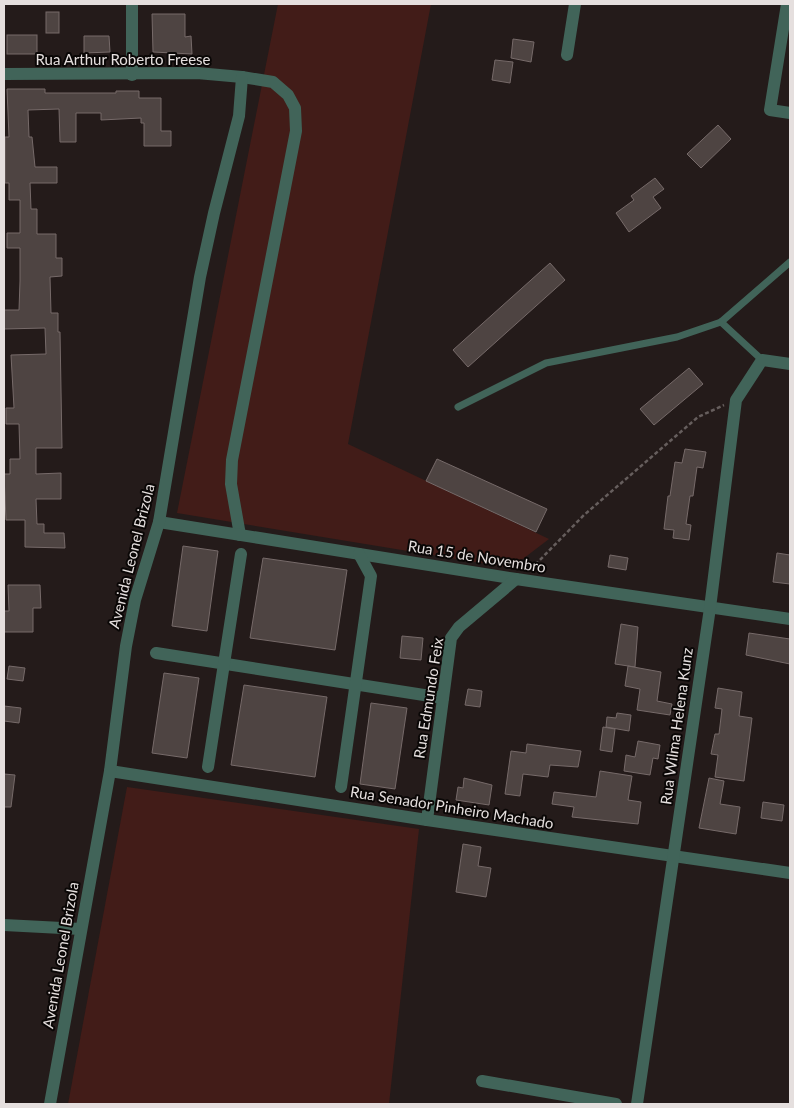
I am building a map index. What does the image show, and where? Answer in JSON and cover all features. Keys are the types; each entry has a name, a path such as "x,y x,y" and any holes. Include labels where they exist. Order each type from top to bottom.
{"street":[{"path":"132,4 132,75"},
{"path":"567,55 575,4"},
{"path":"787,4 770,110 790,113"},
{"name":"Rua Arthur Roberto Freese","path":"4,74 197,74 242,77 273,82 288,96 295,108 296,131 232,460 231,484 240,535"},
{"name":"Avenida Leonel Brizola","path":"50,1104 110,771 126,646 135,600 158,522 200,277 239,116 242,77"},
{"path":"762,360 790,364"},
{"name":"Rua Wilma Helena Kunz","path":"637,1104 710,608 736,400 762,360"},
{"name":"Rua 15 de Novembro","path":"158,522 516,579 790,619"},
{"path":"208,767 241,554"},
{"path":"340,787 371,576 359,554"},
{"name":"Rua Edmundo Feix","path":"427,820 451,638 459,627 516,579"},
{"path":"156,653 443,698"},
{"name":"Rua Senador Pinheiro Machado","path":"110,771 673,857 790,873"},
{"path":"4,925 81,929"},
{"path":"482,1082 616,1104"}],"lane":[{"path":"458,407 546,363 677,338 721,322 790,262"},
{"path":"721,322 762,360"}],"path":[{"path":"533,581 533,567 584,515 698,417 736,400"}],"shaded area":[{"path":"278,4 431,4 348,444 549,539 511,568 177,513"},
{"path":"127,787 419,829 389,1104 68,1104"}],"building":[{"path":"46,12 59,12 59,33 46,33"},
{"path":"152,14 185,14 185,37 191,36 192,54 153,52"},
{"path":"7,35 37,35 37,54 7,54"},
{"path":"84,36 109,36 110,52 84,53"},
{"path":"513,39 534,42 531,62 511,58"},
{"path":"495,60 513,62 510,83 492,80"},
{"path":"7,89 45,89 45,93 116,93 116,91 139,91 139,98 161,98 161,131 171,131 171,146 144,146 144,123 141,123 141,118 101,120 101,113 76,113 76,142 60,142 59,109 28,110 29,137 32,137 35,167 57,167 57,183 30,183 31,209 37,209 37,234 56,234 56,258 62,258 62,276 50,277 51,313 58,313 58,332 60,332 62,448 36,448 36,474 61,473 61,499 36,499 37,524 44,524 44,533 64,533 65,548 25,547 25,520 6,520 4,474 10,474 10,459 20,459 19,424 6,424 6,408 14,408 11,355 46,354 45,328 4,329 4,310 19,310 20,281 20,248 7,248 7,233 20,233 20,200 9,200 9,183 5,183 5,137 9,137"},
{"path":"718,125 731,139 701,168 687,154"},
{"path":"655,178 664,189 653,197 661,208 629,232 616,213 634,200 631,196"},
{"path":"550,263 565,280 468,367 453,350"},
{"path":"689,368 703,384 654,425 640,409"},
{"path":"685,449 706,452 703,468 697,467 693,496 690,496 686,524 691,525 689,540 673,538 674,530 664,529 675,462 682,463"},
{"path":"437,459 547,509 536,532 426,481"},
{"path":"183,546 218,551 207,631 172,626"},
{"path":"777,553 790,555 790,584 773,582"},
{"path":"610,555 628,558 626,570 608,567"},
{"path":"263,558 347,570 335,650 250,638"},
{"path":"8,585 40,585 41,608 33,608 33,632 4,632 4,611 9,611"},
{"path":"621,624 638,627 635,667 615,664"},
{"path":"749,633 790,639 790,664 746,655"},
{"path":"402,636 423,638 421,660 400,658"},
{"path":"9,666 25,668 23,681 7,679"},
{"path":"628,666 661,672 657,701 672,704 670,715 637,710 640,689 625,686"},
{"path":"164,673 199,678 187,758 152,753"},
{"path":"244,685 327,697 315,777 231,765"},
{"path":"718,688 742,692 739,716 752,718 744,781 715,777 718,755 711,754 715,734 719,734 722,709 715,708"},
{"path":"468,689 482,691 480,707 465,705"},
{"path":"371,703 407,708 395,789 360,784"},
{"path":"4,706 21,708 19,723 4,721"},
{"path":"617,713 631,715 629,731 606,727 607,717 616,718"},
{"path":"603,727 615,729 612,752 600,750"},
{"path":"638,741 660,745 658,759 653,758 650,775 624,771 626,755 635,757"},
{"path":"527,744 581,751 578,767 550,765 548,777 523,774 520,796 505,794 511,751 526,753"},
{"path":"600,771 632,776 628,800 641,802 638,824 572,817 574,807 552,804 554,792 596,797"},
{"path":"4,774 15,775 11,807 4,807"},
{"path":"464,778 492,785 489,805 456,800 458,787 463,788"},
{"path":"709,778 724,781 720,804 740,807 736,834 699,828"},
{"path":"763,802 784,805 782,821 761,818"},
{"path":"463,844 481,847 478,866 491,868 486,897 456,892"}]}
